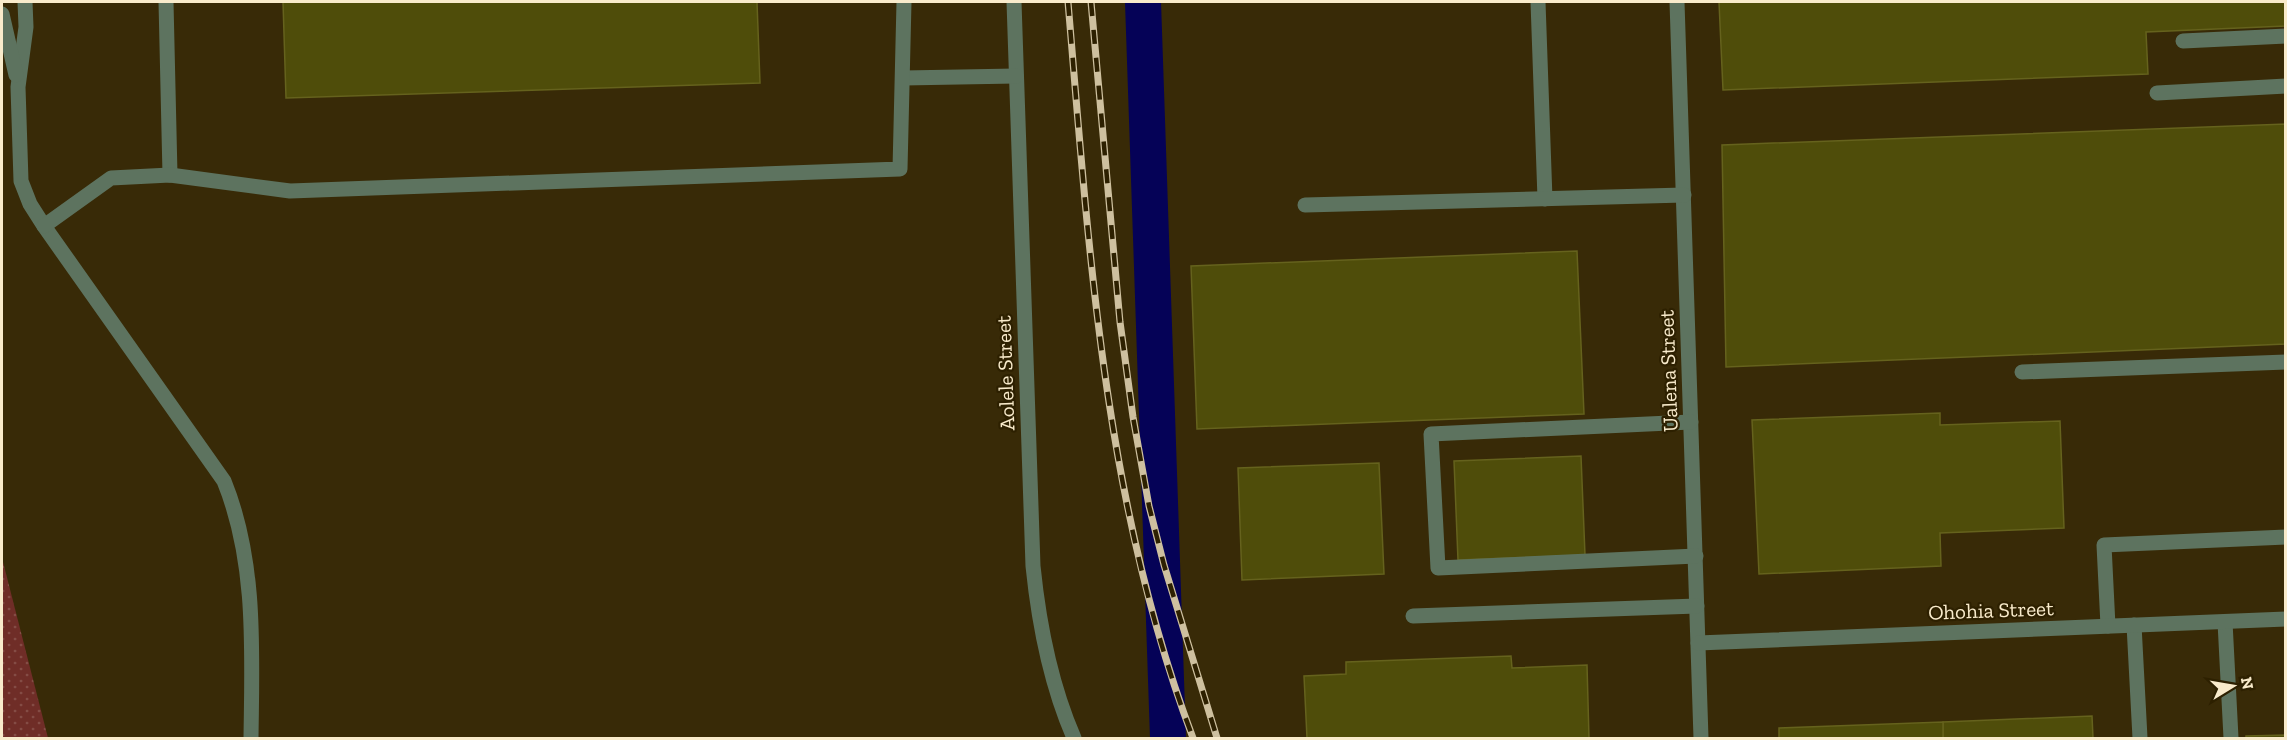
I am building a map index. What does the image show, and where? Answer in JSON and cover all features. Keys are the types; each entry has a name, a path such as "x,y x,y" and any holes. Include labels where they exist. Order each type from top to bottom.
{"street":[{"path":"26,2 26,27 18,87 21,181 30,204 44,226 206,452 224,481 243,540 248,580 252,660 251,738"},
{"path":"166,2 170,175"},
{"path":"44,226 111,178 170,175 290,191 900,169 904,2"},
{"name":"Aolele Street","path":"1014,2 1033,566 1043,639 1061,706 1074,738"},
{"path":"1538,2 1545,199"},
{"name":"Ualena Street","path":"1677,2 1701,738"},
{"path":"2,14 18,87"},
{"path":"2183,41 2286,36"},
{"path":"903,78 1016,76"},
{"path":"2157,93 2286,86"},
{"path":"1305,205 1684,195"},
{"path":"2022,372 2286,362"},
{"path":"1691,422 1431,434 1438,568 1696,556"},
{"path":"2108,627 2104,545 2286,537"},
{"path":"1413,616 1697,606"},
{"name":"Ohohia Street","path":"1698,643 2286,619"},
{"path":"2225,622 2230,738"},
{"path":"2134,625 2140,738"}],"shaded area":[{"path":"2,558 48,738 2,738"}],"building":[{"path":"283,2 757,2 760,83 286,98"},
{"path":"1719,2 2286,2 2286,26 2146,32 2148,74 1723,90"},
{"path":"2286,124 2286,344 1726,367 1722,145"},
{"path":"1577,251 1584,414 1197,429 1191,266"},
{"path":"1940,413 1940,425 2060,421 2064,528 1940,533 1941,566 1759,574 1752,420"},
{"path":"1581,456 1585,555 1458,560 1454,461"},
{"path":"1379,463 1384,574 1242,580 1238,468"},
{"path":"1511,656 1512,668 1587,665 1589,738 1307,738 1304,676 1346,674 1346,662"},
{"path":"2092,716 2093,738 1943,738 1943,722"},
{"path":"1943,722 1943,738 1779,738 1779,728"},
{"path":"2286,735 2286,738 2246,738 2246,736"}],"waterway":[{"path":"1143,2 1168,738"}],"railway":[{"path":"1068,2 1093,282 1120,467 1139,559 1163,649 1193,738"},
{"path":"1091,2 1120,322 1133,417 1149,506 1164,565 1217,738"}]}
